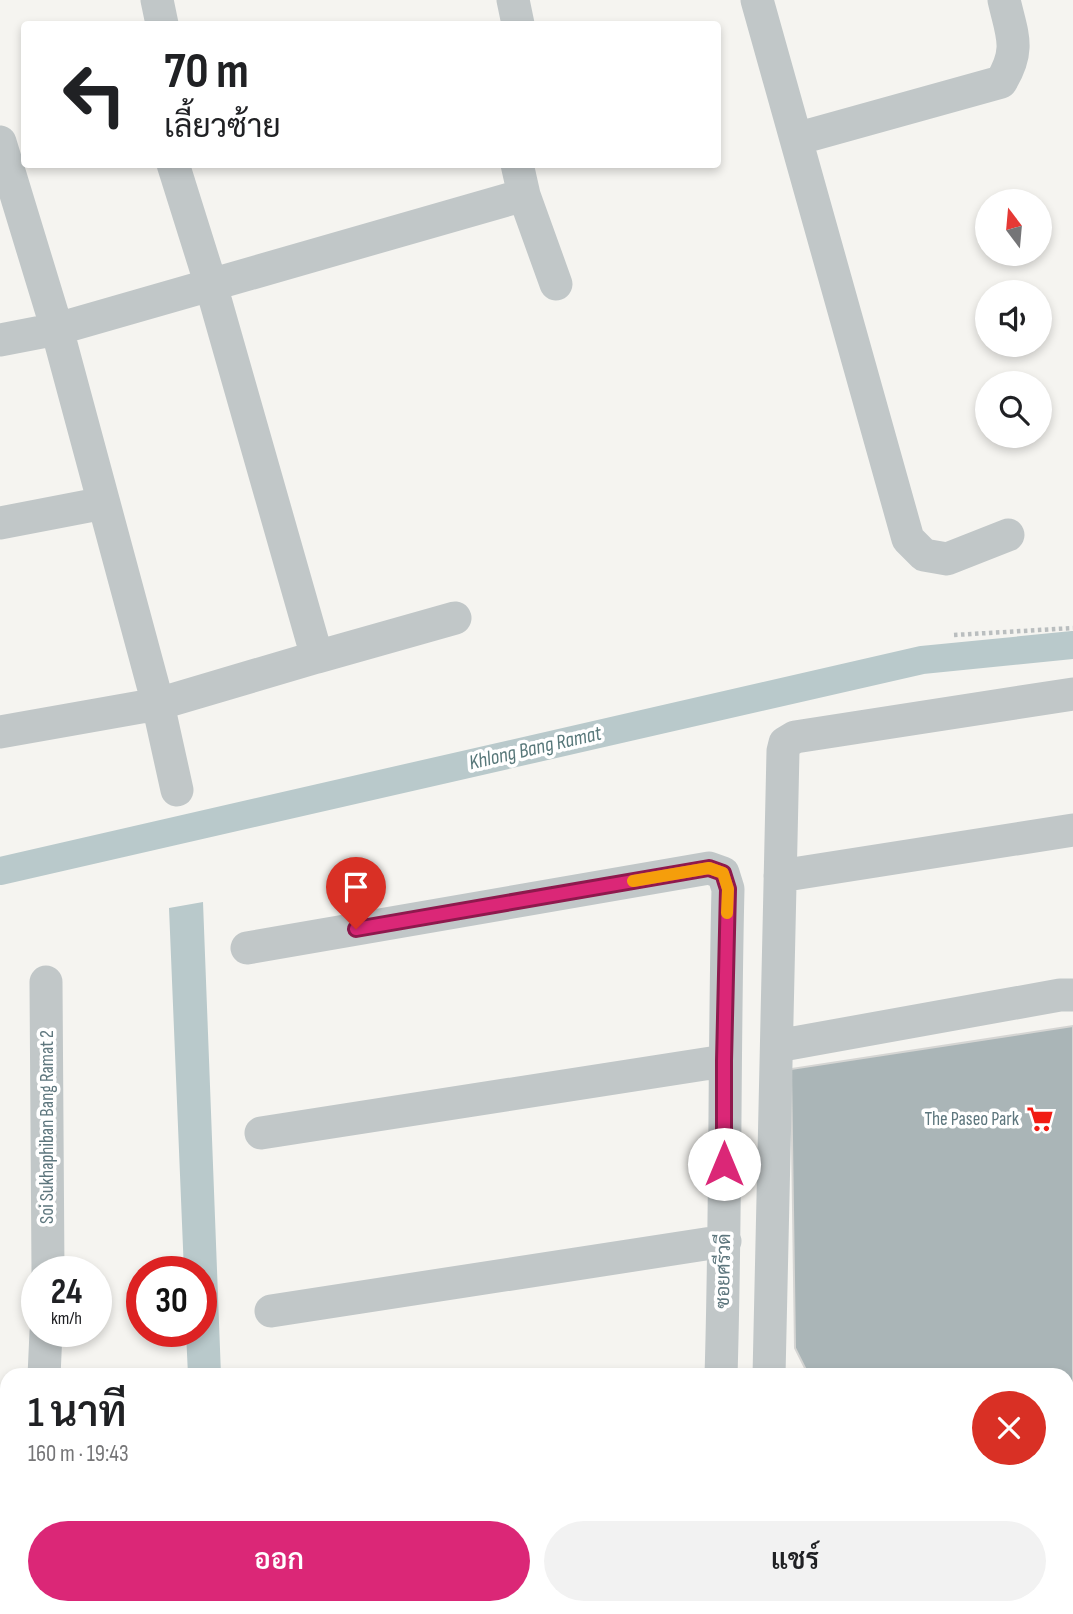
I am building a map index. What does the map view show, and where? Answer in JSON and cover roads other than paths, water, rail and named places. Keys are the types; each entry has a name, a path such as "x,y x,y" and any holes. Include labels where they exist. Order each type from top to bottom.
{"street":[{"path":"157,0 162,21"},
{"path":"513,0 517,21"},
{"path":"757,0 908,539 924,555 947,559 1008,535"},
{"path":"796,139 1001,82 1012,65 1015,47 1004,0"},
{"path":"0,142 57,329 158,704 177,790"},
{"path":"174,168 211,285 317,657"},
{"path":"0,340 57,329 211,285 520,180 556,284"},
{"path":"0,523 104,502"},
{"path":"0,732 158,704 455,618"},
{"path":"769,1368 785,743 795,737 1073,694"},
{"path":"780,876 1073,830"},
{"name":"ซอยศรีวดี","path":"247,948 709,868 723,873 728,889 721,1368"},
{"name":"Soi Sukhaphiban Bang Ramat 2","path":"46,982 48,1256"},
{"path":"776,1046 1069,1002"},
{"path":"261,1133 724,1061"},
{"path":"271,1311 725,1241"},
{"path":"44,1368 45,1347"}],"waterway":[{"name":"Khlong Bang Ramat","path":"0,871 922,660 1073,645"}],"place":[{"name":"The Paseo Park","path":"1040,1119"}]}
